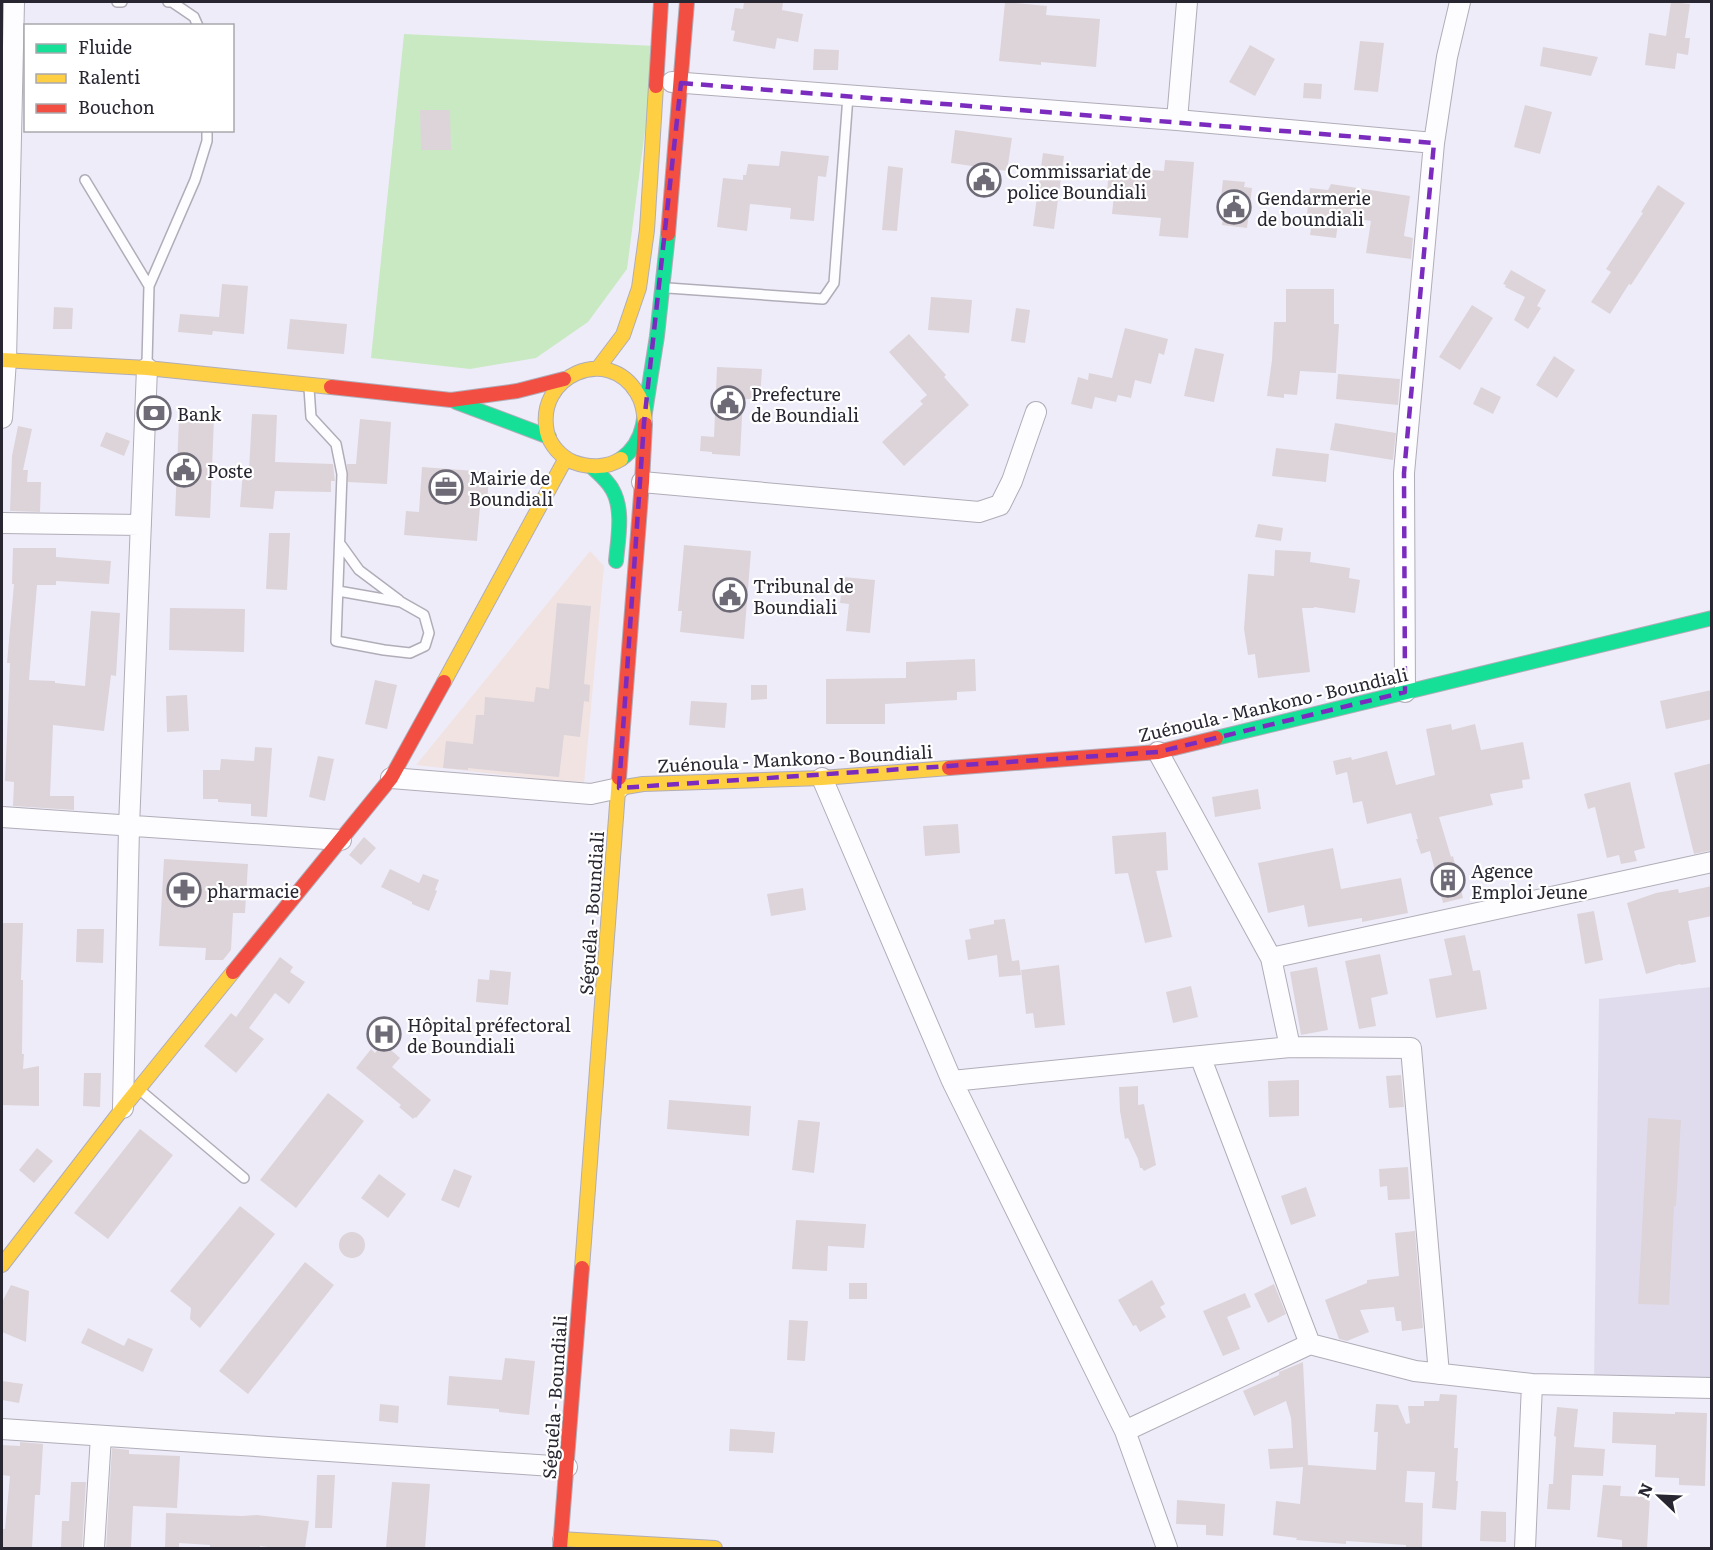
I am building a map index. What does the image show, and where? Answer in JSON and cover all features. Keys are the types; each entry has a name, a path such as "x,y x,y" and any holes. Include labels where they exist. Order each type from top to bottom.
{"main road":[{"path":"661,2 648,230 639,288 623,335 598,368 586,369 564,379 553,391 547,406 545,422 549,437 556,449 579,465 607,466 621,460 636,444 644,423 662,288 687,2"},
{"path":"4,360 147,368 451,400 517,391 564,379"},
{"name":"Séguéla - Boundiali","path":"560,1544 553,1466 605,791 642,482 644,423 643,407 637,392 627,380 614,372 598,368"},
{"path":"451,400 549,437"},
{"path":"2,1265 123,1108 392,778 566,458"},
{"path":"592,467 609,484 616,498 618,526 615,572"},
{"name":"Zuénoula - Mankono - Boundiali","path":"605,791 643,784 822,778 1158,752 1712,618"},
{"path":"2,1245 16,1247"},
{"path":"560,1544 715,1548"}],"street":[{"path":"2,418 5,181 14,2"},
{"path":"1177,120 1186,2"},
{"path":"1405,692 1404,473 1434,143 1447,57 1460,2"},
{"path":"657,81 1177,120 1434,143"},
{"path":"123,1108 129,827 147,368"},
{"path":"642,482 979,512 1000,505 1012,481 1036,412"},
{"path":"2,523 141,525"},
{"path":"1158,752 1271,958 1290,1047"},
{"path":"392,778 591,794 605,791"},
{"path":"822,778 952,1081 1125,1431 1167,1548"},
{"path":"2,817 342,840"},
{"path":"1271,958 1712,862"},
{"path":"952,1081 1290,1047 1411,1048 1439,1374"},
{"path":"1200,1056 1310,1344"},
{"path":"1125,1431 1310,1344 1415,1371 1439,1374 1532,1384 1712,1388"},
{"path":"1525,1548 1532,1384"},
{"path":"2,1429 553,1466"},
{"path":"94,1548 101,1436"}],"lane":[{"path":"168,2 172,2 194,17 197,24"},
{"path":"662,288 823,299 834,283 848,96"},
{"path":"147,368 149,286 195,180 207,141 207,132"},
{"path":"86,180 149,286"},
{"path":"309,385 311,417 336,444 342,474 336,641 410,653 425,646 429,633 424,615 401,602 359,570 340,544"},
{"path":"338,591 401,602"},
{"path":"139,1089 244,1178"}],"highlighted area":[{"path":"681,83 1434,143 1404,473 1405,692 1158,752 619,788 644,423"}],"shaded area":[{"path":"590,551 604,566 584,784 416,765"},
{"path":"1711,987 1711,1378 1594,1383 1599,999"}],"green space":[{"path":"404,34 656,46 627,269 588,322 536,358 470,369 371,358"}],"building":[{"path":"744,2 783,2 782,10 803,14 798,42 777,38 775,49 733,41 735,31 731,30 735,8 743,9"},
{"path":"1005,2 1047,6 1046,15 1100,19 1096,67 999,61"},
{"path":"1671,2 1690,4 1685,38 1690,38 1688,55 1677,53 1675,69 1645,65 1649,33 1666,36"},
{"path":"1360,41 1384,43 1378,92 1354,90"},
{"path":"1250,45 1275,59 1255,96 1229,82"},
{"path":"1543,47 1598,57 1591,76 1540,66"},
{"path":"814,49 839,50 838,70 813,70"},
{"path":"1304,83 1322,84 1321,99 1303,98"},
{"path":"1525,105 1552,112 1540,154 1514,147"},
{"path":"420,110 450,110 451,150 421,150"},
{"path":"955,130 1012,138 1007,171 951,163"},
{"path":"781,151 829,156 826,177 818,176 814,221 790,219 791,208 750,204 747,231 717,227 723,178 743,180 748,164 779,166"},
{"path":"1043,153 1064,156 1054,229 1033,226"},
{"path":"1165,160 1194,162 1188,238 1159,236 1161,218 1112,214 1114,194 1107,194 1109,166 1164,171"},
{"path":"888,166 903,168 897,231 882,230"},
{"path":"1223,180 1245,182 1244,187 1252,188 1247,228 1222,225 1224,207 1220,206"},
{"path":"1331,184 1410,196 1404,236 1413,238 1411,259 1366,253 1371,221 1339,216 1336,238 1310,235 1313,214 1307,214 1310,188 1328,190"},
{"path":"1658,185 1685,203 1610,314 1591,302 1611,272 1606,269 1643,213 1641,212"},
{"path":"1511,270 1546,290 1537,306 1541,308 1528,329 1514,320 1525,297 1503,284"},
{"path":"222,284 248,286 244,334 213,331 212,335 178,332 180,314 219,317"},
{"path":"1286,289 1334,289 1334,324 1339,324 1336,373 1300,371 1297,395 1284,394 1284,398 1267,396 1274,322 1286,322"},
{"path":"931,297 972,300 969,333 928,330"},
{"path":"1472,305 1493,318 1460,370 1439,357"},
{"path":"54,307 73,308 72,329 53,329"},
{"path":"1016,308 1030,310 1025,343 1011,341"},
{"path":"290,319 347,324 344,354 287,349"},
{"path":"1125,328 1168,339 1164,355 1159,353 1151,384 1135,380 1131,398 1118,395 1116,402 1095,397 1092,409 1071,404 1078,377 1088,380 1089,373 1112,378"},
{"path":"909,334 969,405 904,466 882,442 923,404 920,401 927,395 889,352"},
{"path":"1195,348 1224,354 1214,402 1184,396"},
{"path":"1554,356 1575,370 1557,398 1536,385"},
{"path":"717,367 762,369 760,399 743,399 740,456 700,451 701,436 714,437"},
{"path":"1338,374 1400,379 1398,405 1336,399"},
{"path":"1481,387 1501,397 1493,414 1473,404"},
{"path":"252,414 277,415 275,462 333,464 335,481 331,481 331,492 275,491 273,509 240,507 243,471 249,471"},
{"path":"179,418 214,419 210,518 175,516"},
{"path":"360,419 391,422 387,484 348,482 347,464 356,464"},
{"path":"1335,423 1396,433 1393,460 1330,450"},
{"path":"18,426 32,429 23,470 28,470 27,482 41,482 40,512 10,511 12,456"},
{"path":"106,432 130,441 124,456 100,446"},
{"path":"1276,448 1329,454 1326,482 1272,476"},
{"path":"422,467 489,472 487,507 480,507 477,541 404,535 406,511 419,512"},
{"path":"1258,524 1283,528 1281,541 1255,537"},
{"path":"269,533 290,533 287,590 266,589"},
{"path":"684,545 751,551 744,639 680,632 682,611 678,611"},
{"path":"13,548 56,548 56,557 111,561 109,584 56,581 56,585 37,585 29,680 85,686 91,611 120,613 116,676 111,675 104,731 53,725 50,796 74,796 74,810 13,806 14,782 5,781 10,663 7,663 14,584 12,584"},
{"path":"1275,550 1311,552 1310,562 1350,568 1349,578 1360,580 1355,613 1314,607 1302,608 1310,672 1258,678 1255,654 1248,655 1244,629 1248,574 1274,576"},
{"path":"843,577 875,580 870,633 846,631 849,604 840,603"},
{"path":"557,603 591,606 584,684 590,685 589,702 584,701 580,737 564,735 559,777 468,768 468,770 443,768 446,741 473,744 476,715 484,715 485,697 534,702 536,687 549,689"},
{"path":"170,608 245,609 244,652 169,650"},
{"path":"975,659 976,691 957,692 957,700 885,704 885,724 826,724 826,679 906,678 906,662"},
{"path":"375,680 397,685 387,729 365,724"},
{"path":"751,685 767,685 767,699 751,700"},
{"path":"1712,690 1712,719 1666,729 1660,701"},
{"path":"187,695 189,731 167,732 166,696"},
{"path":"691,701 727,703 725,728 689,725"},
{"path":"1451,724 1452,730 1475,724 1481,750 1523,742 1530,779 1522,780 1523,788 1490,794 1493,805 1439,817 1451,857 1453,856 1463,898 1443,903 1430,851 1421,854 1411,813 1367,824 1362,801 1353,803 1347,772 1336,775 1333,761 1351,757 1352,760 1387,751 1396,785 1435,775 1426,729"},
{"path":"255,747 272,748 267,817 251,816 251,804 203,799 203,770 220,770 221,759 254,761"},
{"path":"318,756 334,759 325,801 309,797"},
{"path":"1712,763 1712,850 1694,854 1674,773"},
{"path":"1630,782 1645,848 1634,851 1637,861 1621,864 1619,855 1607,858 1595,807 1588,809 1584,794"},
{"path":"1258,789 1261,809 1215,817 1212,797"},
{"path":"958,824 960,853 925,856 923,826"},
{"path":"1166,832 1168,870 1156,871 1172,937 1145,943 1128,873 1115,874 1112,836"},
{"path":"364,837 376,848 361,865 349,855"},
{"path":"1333,848 1341,889 1401,878 1408,913 1362,922 1362,918 1308,927 1304,905 1268,913 1258,863"},
{"path":"164,859 248,864 245,913 233,913 231,950 223,960 205,960 206,948 159,946"},
{"path":"390,869 419,883 423,874 439,880 429,911 381,887"},
{"path":"1712,886 1712,916 1688,921 1696,962 1646,974 1627,903 1656,893 1678,889 1679,893"},
{"path":"803,888 806,910 771,916 767,894"},
{"path":"1594,911 1603,960 1585,964 1577,914"},
{"path":"1005,919 1012,961 1019,960 1021,975 999,977 997,955 968,960 965,940 971,939 969,929 994,924 994,920"},
{"path":"2,923 23,923 21,980 23,980 23,1069 39,1066 39,1106 2,1105"},
{"path":"77,929 104,929 103,963 76,962"},
{"path":"1465,935 1473,971 1480,970 1487,1009 1436,1018 1429,979 1452,975 1444,939"},
{"path":"1380,954 1388,994 1371,998 1376,1026 1359,1029 1345,961"},
{"path":"280,957 293,967 290,972 305,982 289,1004 275,993 249,1028 264,1039 236,1073 204,1046 231,1013 236,1017"},
{"path":"1059,965 1065,1025 1035,1028 1033,1013 1026,1014 1021,970"},
{"path":"1317,967 1328,1030 1301,1035 1290,972"},
{"path":"490,970 511,972 508,1005 476,1002 478,979 489,980"},
{"path":"1191,986 1198,1017 1173,1023 1166,992"},
{"path":"383,1043 400,1058 392,1067 431,1100 416,1118 413,1119 399,1107 401,1105 356,1068 371,1049 375,1053"},
{"path":"84,1073 101,1073 100,1107 83,1106"},
{"path":"1401,1075 1404,1107 1389,1108 1386,1076"},
{"path":"1299,1080 1299,1116 1269,1117 1268,1081"},
{"path":"1138,1086 1138,1105 1144,1104 1156,1165 1144,1171 1140,1168 1128,1138 1125,1139 1120,1111 1119,1087"},
{"path":"328,1093 364,1121 296,1208 260,1180"},
{"path":"669,1100 751,1106 749,1136 667,1129"},
{"path":"1648,1118 1681,1120 1669,1305 1638,1304"},
{"path":"798,1120 820,1122 814,1173 792,1170"},
{"path":"140,1129 173,1155 108,1239 74,1213"},
{"path":"37,1148 53,1161 34,1183 19,1170"},
{"path":"1408,1167 1410,1199 1388,1200 1387,1186 1380,1187 1379,1169"},
{"path":"454,1169 472,1176 459,1208 441,1200"},
{"path":"379,1174 406,1194 388,1218 361,1198"},
{"path":"1306,1187 1316,1216 1291,1225 1281,1196"},
{"path":"240,1206 275,1234 200,1328 190,1319 191,1308 170,1291"},
{"path":"796,1220 866,1224 864,1248 828,1246 827,1271 792,1269"},
{"path":"1415,1231 1423,1328 1402,1331 1401,1321 1396,1321 1394,1307 1360,1310 1369,1332 1347,1341 1339,1339 1325,1300 1367,1283 1367,1280 1399,1276 1395,1233"},
{"path":"352,1232 361,1236 365,1245 361,1254 352,1258 343,1254 339,1245 343,1236"},
{"path":"305,1262 334,1285 248,1394 219,1371"},
{"path":"1152,1280 1165,1304 1160,1307 1166,1317 1140,1332 1136,1325 1133,1326 1118,1300"},
{"path":"849,1283 867,1283 867,1299 849,1299"},
{"path":"1274,1284 1286,1314 1268,1323 1254,1294"},
{"path":"11,1285 29,1291 26,1342 2,1332 2,1302"},
{"path":"1245,1293 1251,1307 1227,1317 1240,1349 1223,1356 1203,1311"},
{"path":"789,1320 808,1321 805,1361 787,1360"},
{"path":"88,1328 124,1346 128,1338 153,1349 143,1372 81,1343"},
{"path":"505,1358 535,1361 529,1415 499,1412 499,1409 447,1405 449,1376 502,1380"},
{"path":"1303,1362 1308,1465 1376,1470 1378,1432 1374,1432 1376,1404 1398,1405 1406,1424 1410,1423 1408,1406 1424,1406 1424,1401 1439,1401 1440,1394 1457,1395 1454,1448 1458,1448 1456,1510 1432,1508 1435,1472 1407,1471 1405,1502 1423,1503 1422,1548 1346,1541 1346,1544 1296,1540 1297,1538 1273,1535 1276,1501 1300,1504 1303,1467 1270,1469 1268,1449 1293,1448 1291,1418 1286,1401 1254,1416 1243,1391"},
{"path":"2,1381 23,1384 19,1403 2,1400"},
{"path":"380,1404 399,1406 398,1423 379,1421"},
{"path":"1557,1407 1578,1409 1574,1447 1605,1449 1603,1476 1572,1475 1570,1510 1547,1509 1549,1484 1553,1484"},
{"path":"1613,1412 1707,1413 1705,1486 1679,1485 1679,1478 1655,1477 1656,1445 1612,1443"},
{"path":"730,1429 775,1432 773,1453 729,1451"},
{"path":"20,1442 43,1444 40,1495 35,1495 32,1548 2,1548 2,1529 5,1529 10,1476 2,1475 2,1445 20,1446"},
{"path":"112,1448 129,1450 129,1454 180,1456 177,1508 133,1506 131,1548 106,1548"},
{"path":"317,1475 335,1475 332,1528 315,1528"},
{"path":"71,1482 86,1482 82,1548 61,1548 62,1521 69,1521"},
{"path":"392,1482 430,1484 425,1548 386,1548"},
{"path":"1603,1485 1621,1486 1620,1496 1650,1497 1647,1548 1622,1548 1622,1540 1597,1537"},
{"path":"1177,1500 1225,1504 1223,1536 1206,1535 1206,1525 1176,1524"},
{"path":"1481,1511 1506,1512 1506,1542 1480,1541"},
{"path":"166,1513 257,1515 309,1521 305,1548 260,1546 260,1548 210,1548 210,1545 179,1543 179,1548 165,1548"}],"traffic: fast":[{"path":"621,459 636,444 643,425 657,336 668,234"},
{"path":"456,402 549,437"},
{"path":"592,467 603,477 616,497 619,515 616,561"},
{"path":"1216,738 1712,618"}],"traffic: slow":[{"path":"598,368 623,335 639,288 647,230 656,86"},
{"path":"2,360 147,368 331,387"},
{"path":"621,459 610,464 592,466 573,462 560,454 553,446 547,432 546,412 552,395 563,382 577,373 593,369 609,371 624,378 637,393 642,404 645,424"},
{"path":"444,682 566,458"},
{"path":"619,788 643,784 822,778 949,768"},
{"path":"582,1268 619,778"},
{"path":"2,1265 123,1108 233,972"},
{"path":"560,1539 715,1548"}],"traffic: jam":[{"path":"656,86 661,2"},
{"path":"668,234 687,2"},
{"path":"331,387 451,400 517,391 564,379"},
{"path":"619,778 645,424"},
{"path":"233,972 391,778 444,682"},
{"path":"949,768 1158,752 1216,738"},
{"path":"560,1548 582,1268"}],"place":[{"name":"Commissariat de police Boundiali","path":"984,180"},
{"name":"Gendarmerie de boundiali","path":"1234,207"},
{"name":"Prefecture de Boundiali","path":"728,403"},
{"name":"Bank","path":"154,413"},
{"name":"Poste","path":"184,470"},
{"name":"Mairie de Boundiali","path":"446,487"},
{"name":"Tribunal de Boundiali","path":"730,595"},
{"name":"Agence Emploi Jeune","path":"1448,880"},
{"name":"pharmacie","path":"184,890"},
{"name":"Hôpital préfectoral de Boundiali","path":"384,1034"}]}
